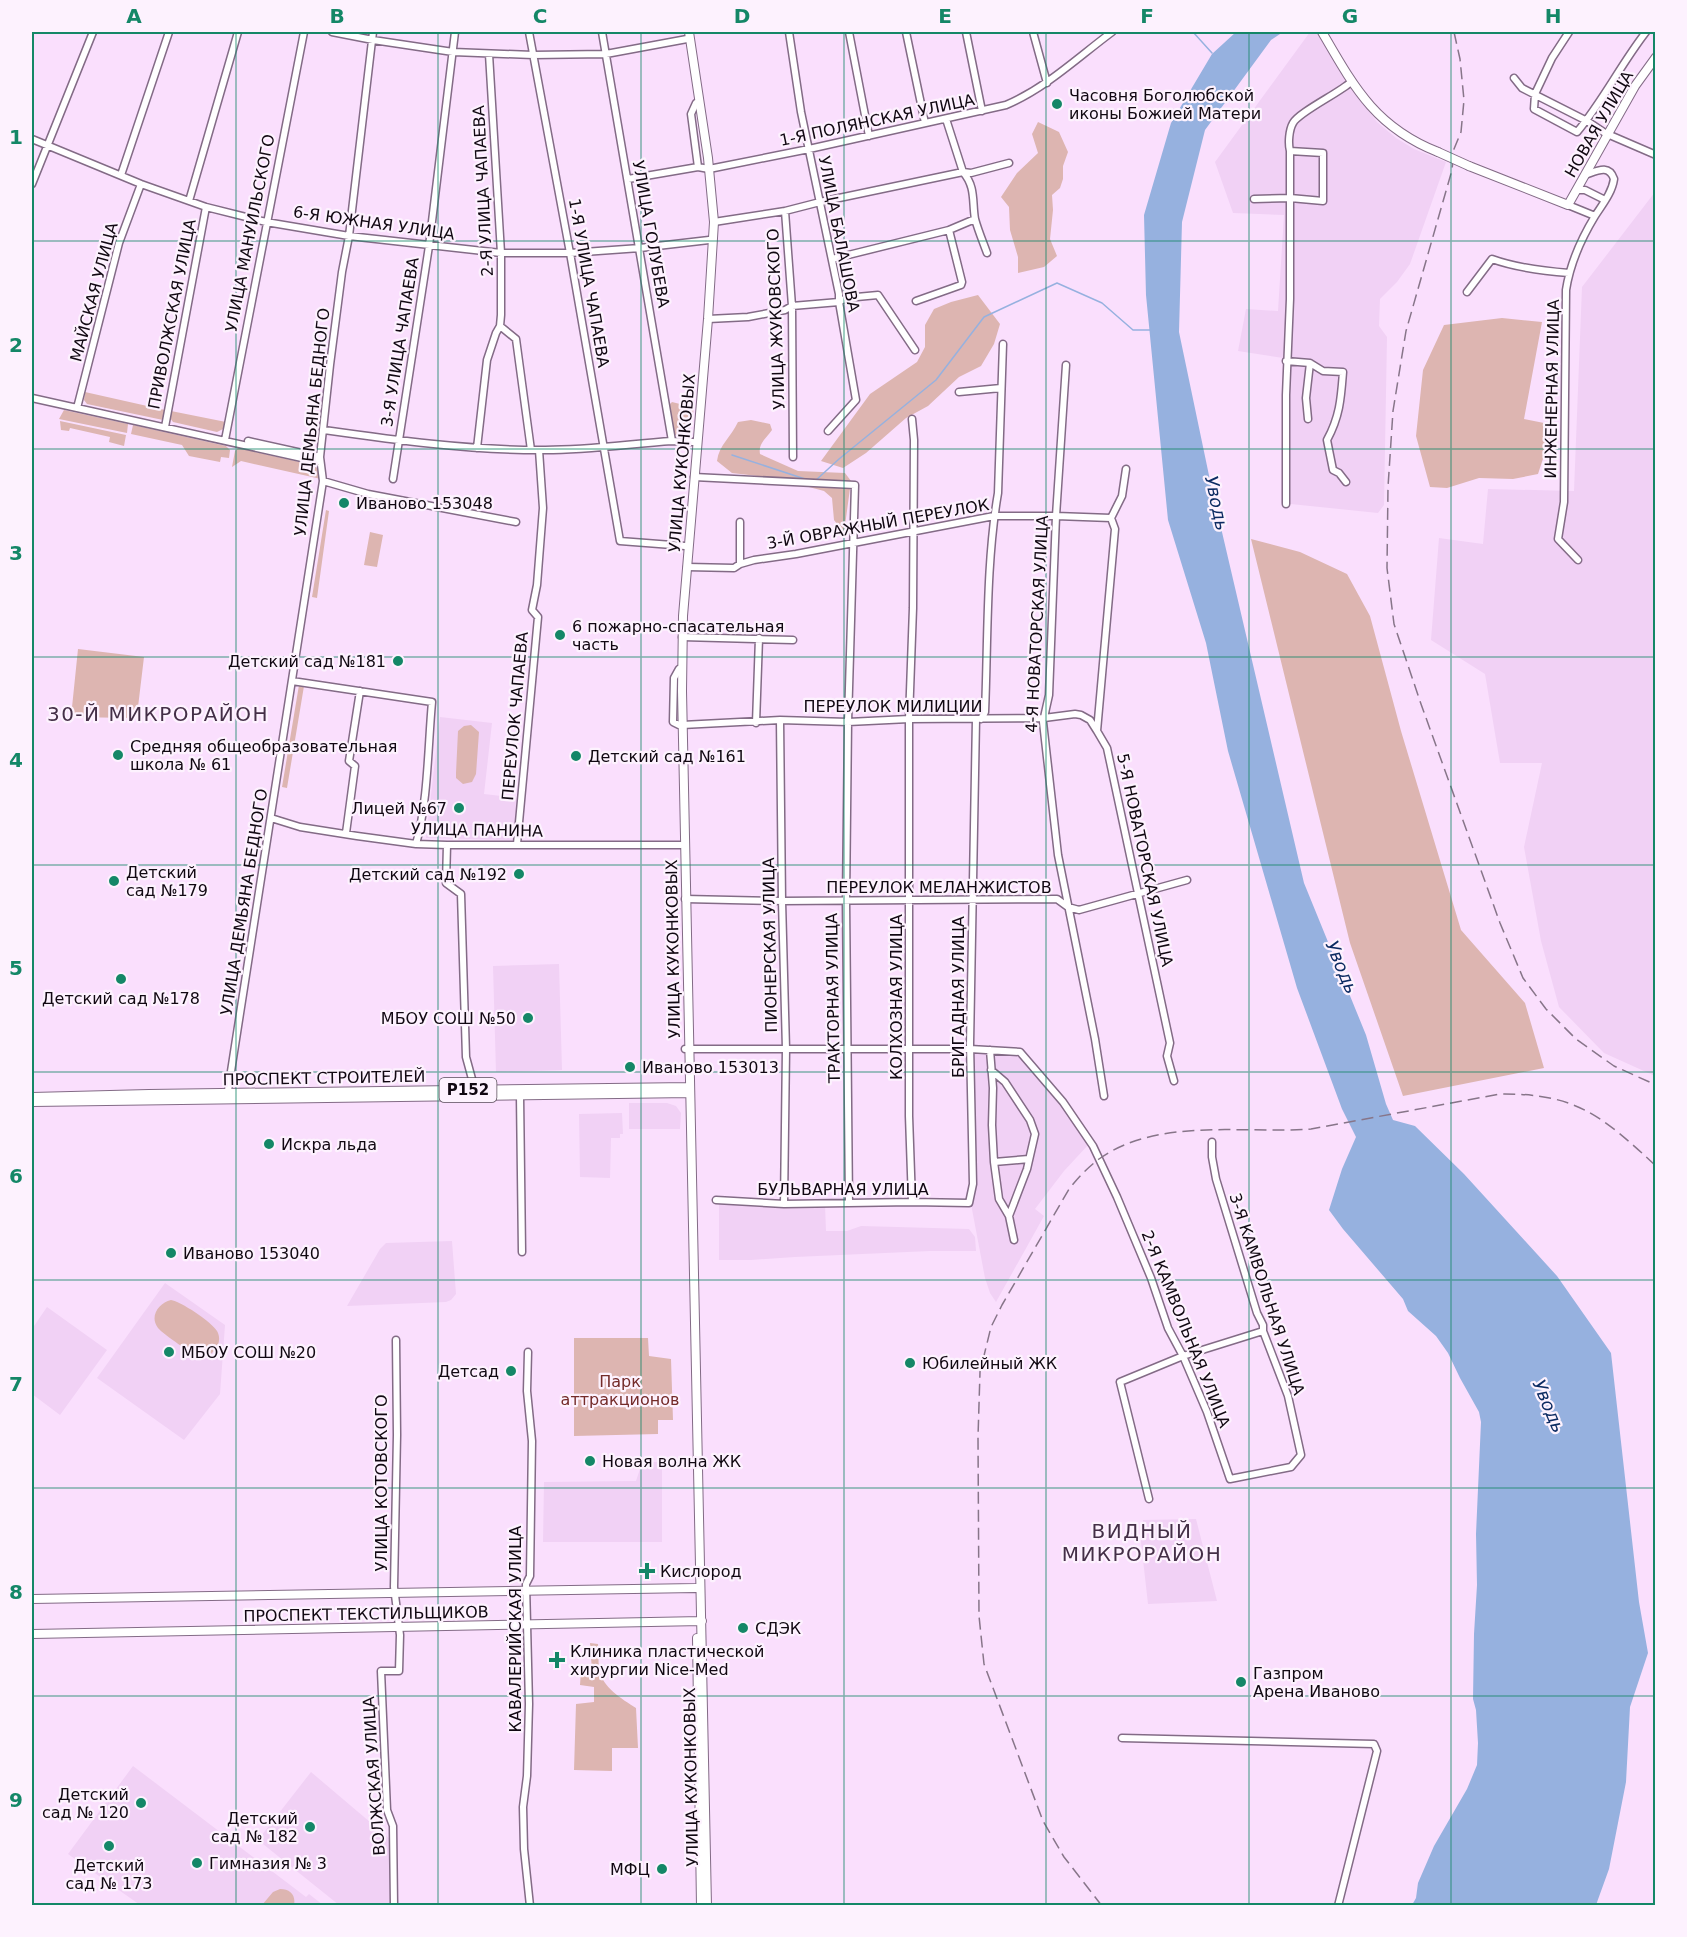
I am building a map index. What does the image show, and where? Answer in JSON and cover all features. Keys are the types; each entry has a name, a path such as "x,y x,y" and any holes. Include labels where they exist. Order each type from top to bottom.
{"main road":[{"path":"1322,32 1351,82 1370,106 1393,128 1420,145 1568,205"},
{"name":"УЛИЦА КУКОНКОВЫХ","path":"688,35 709,198 710,240 681,584 679,669 696,1592 699,1607"},
{"name":"УЛИЦА КУКОНКОВЫХ","path":"680,725 682,638 714,222 704,168 688,35"},
{"name":"НОВАЯ УЛИЦА","path":"1568,205 1635,86 1656,57"},
{"name":"УЛИЦА КУКОНКОВЫХ","path":"683,845 687,1048"},
{"name":"ПРОСПЕКТ СТРОИТЕЛЕЙ","path":"32,1097 227,1097 688,1090"},
{"name":"ПРОСПЕКТ СТРОИТЕЛЕЙ","path":"32,1102 97,1098"},
{"name":"УЛИЦА КУКОНКОВЫХ","path":"691,1266 699,1607 701,1905"},
{"name":"ПРОСПЕКТ ТЕКСТИЛЬЩИКОВ","path":"32,1599 680,1588 696,1592"},
{"name":"УЛИЦА КУКОНКОВЫХ","path":"699,1621 707,1905"},
{"name":"ПРОСПЕКТ ТЕКСТИЛЬЩИКОВ","path":"32,1634 699,1621"}],"street":[{"path":"32,184 93,32"},
{"path":"121,175 169,32"},
{"name":"ПРИВОЛЖСКАЯ УЛИЦА","path":"189,201 238,32"},
{"name":"УЛИЦА МАНУИЛЬСКОГО","path":"225,438 304,32"},
{"path":"333,32 453,52 533,55 606,54 688,35"},
{"name":"УЛИЦА ДЕМЬЯНА БЕДНОГО","path":"227,1097 323,481 320,459 334,330 349,236 373,32"},
{"name":"3-Я УЛИЦА ЧАПАЕВА","path":"393,479 429,246 455,32"},
{"name":"1-Я УЛИЦА ЧАПАЕВА","path":"529,32 620,541 685,546"},
{"name":"УЛИЦА ГОЛУБЕВА","path":"602,32 672,441"},
{"name":"УЛИЦА БАЛАШОВА","path":"789,32 809,149 839,294 856,400 828,431"},
{"path":"849,32 868,136"},
{"path":"906,32 926,123"},
{"path":"966,32 982,111"},
{"path":"1033,32 1047,83"},
{"name":"1-Я ПОЛЯНСКАЯ УЛИЦА","path":"628,179 809,149 1006,105 1047,83 1109,32"},
{"path":"1569,32 1552,58 1535,94 1534,109 1577,132 1587,121 1646,32"},
{"name":"2-Я УЛИЦА ЧАПАЕВА","path":"477,447 487,360 500,326 501,253 489,54"},
{"path":"1514,78 1521,88 1608,134 1656,155"},
{"path":"1286,504 1290,135 1294,121 1351,82"},
{"path":"946,119 963,172 969,178 974,198 975,219 987,253"},
{"name":"6-Я ЮЖНАЯ УЛИЦА","path":"32,139 141,184 206,207 266,222 349,236 501,253 570,253 710,240"},
{"path":"1254,199 1290,198 1323,201 1323,153 1290,150"},
{"path":"714,222 785,211 963,172 971,173 1009,163"},
{"path":"1577,190 1585,190 1605,200 1614,183 1611,173 1605,170 1600,169 1585,175"},
{"name":"МАЙСКАЯ УЛИЦА","path":"77,406 119,243 141,184"},
{"name":"ИНЖЕНЕРНАЯ УЛИЦА","path":"1578,560 1558,539 1564,502 1566,290 1569,273 1595,216 1605,200"},
{"path":"1568,205 1595,216"},
{"name":"ПРИВОЛЖСКАЯ УЛИЦА","path":"165,425 206,207"},
{"name":"УЛИЦА ЖУКОВСКОГО","path":"785,211 792,306 793,457"},
{"path":"832,259 949,230 975,219"},
{"path":"916,301 961,285 949,230"},
{"path":"1467,292 1492,259 1540,271 1569,273"},
{"path":"708,319 748,317 785,310 792,306 839,302 846,298 878,294 915,350"},
{"path":"500,326 516,339 531,450"},
{"name":"БРИГАДНАЯ УЛИЦА","path":"969,1203 973,1184 970,1049 972,900 979,719 985,712 994,516 998,493 1003,344"},
{"path":"1287,361 1310,363 1323,371 1343,372 1341,406 1327,440 1333,470 1339,473 1346,482"},
{"path":"1308,419 1306,398 1310,363"},
{"name":"4-Я НОВАТОРСКАЯ УЛИЦА","path":"1066,365 1056,516 1049,695 1044,718 1058,855 1095,1039 1104,1096"},
{"path":"959,392 1001,388"},
{"path":"32,396 320,459"},
{"name":"КОЛХОЗНАЯ УЛИЦА","path":"912,419 914,440 913,608 909,719 909,1116 912,1202"},
{"path":"324,430 399,440 531,450 672,441 693,442"},
{"name":"ПЕРЕУЛОК ЧАПАЕВА","path":"517,844 538,617 532,610 537,585 543,508 539,450"},
{"name":"5-Я НОВАТОРСКАЯ УЛИЦА","path":"1126,468 1122,496 1111,518 1115,529 1097,731 1107,748 1139,893 1170,1043 1167,1056 1174,1081"},
{"name":"ТРАКТОРНАЯ УЛИЦА","path":"694,477 855,485 848,722 846,900 849,1203"},
{"path":"323,481 368,494 516,522"},
{"name":"3-Й ОВРАЖНЫЙ ПЕРЕУЛОК","path":"687,567 734,568 740,564 994,516 1111,518"},
{"path":"740,522 740,564"},
{"path":"682,638 793,640"},
{"path":"756,723 759,638"},
{"path":"292,681 432,702 416,844"},
{"path":"346,833 355,766 350,761 360,691"},
{"name":"ПЕРЕУЛОК МИЛИЦИИ","path":"680,725 780,720 848,722 1044,718 1081,715 1090,720 1097,731"},
{"name":"ПИОНЕРСКАЯ УЛИЦА","path":"780,720 786,1048 784,1204"},
{"name":"УЛИЦА ПАНИНА","path":"271,818 300,827 416,844 683,845"},
{"path":"447,845 446,883 461,894 466,1057 476,1093"},
{"name":"ПЕРЕУЛОК МЕЛАНЖИСТОВ","path":"685,899 782,901 1057,899 1068,908 1079,910 1187,880"},
{"name":"2-Я КАМВОЛЬНАЯ УЛИЦА","path":"687,1048 970,1049 1020,1052 1063,1102 1093,1146 1143,1258 1168,1328 1183,1356 1207,1412 1230,1479"},
{"path":"990,1050 994,1162 999,1199 1009,1216 1014,1240"},
{"path":"991,1070 1005,1082 1030,1120 1035,1134 1029,1159 1009,1216"},
{"path":"520,1093 522,1252"},
{"name":"3-Я КАМВОЛЬНАЯ УЛИЦА","path":"1212,1142 1213,1166 1218,1189 1257,1313 1263,1325 1263,1331 1288,1396 1301,1455 1291,1467 1230,1479"},
{"path":"994,1162 1029,1159"},
{"name":"БУЛЬВАРНАЯ УЛИЦА","path":"716,1200 784,1204 969,1203"},
{"path":"1149,1499 1120,1382 1183,1356 1263,1331"},
{"name":"УЛИЦА КОТОВСКОГО","path":"396,1340 397,1435 394,1576 399,1627"},
{"name":"КАВАЛЕРИЙСКАЯ УЛИЦА","path":"528,1352 527,1391 532,1441 530,1576 526,1584 529,1716 524,1849 530,1905"},
{"name":"ВОЛЖСКАЯ УЛИЦА","path":"394,1905 393,1826 387,1810 381,1671 399,1671 399,1627"},
{"path":"1122,1738 1374,1744 1377,1751 1338,1905"}],"shaded area":[{"path":"1310,32 1318,32 1351,88 1377,122 1414,149 1446,162 1410,264 1397,282 1380,299 1379,326 1387,337 1384,505 1378,513 1281,503 1283,358 1238,351 1246,309 1278,311 1284,215 1233,213 1215,162"},
{"path":"1655,192 1655,1076 1604,1053 1559,1007 1541,941 1524,847 1542,763 1500,763 1485,674 1431,640 1439,538 1483,544 1488,489 1574,491 1582,287"},
{"path":"440,717 492,723 484,794 519,798 514,840 426,838"},
{"name":"МБОУ СОШ №50","path":"559,964 562,1070 496,1072 493,966"},
{"path":"974,1051 1019,1054 1054,1093 1089,1144 1064,1171 1035,1209 1044,1216 996,1302 985,1278 971,1204"},
{"path":"629,1103 667,1103 676,1106 681,1113 680,1129 629,1129"},
{"path":"622,1113 623,1134 620,1134 620,1138 611,1138 610,1178 580,1177 579,1114"},
{"path":"719,1204 755,1204 761,1207 825,1205 826,1231 847,1231 861,1226 969,1229 975,1237 976,1251 719,1260"},
{"path":"452,1241 456,1294 451,1300 347,1306 380,1249 386,1243"},
{"name":"МБОУ СОШ №20","path":"165,1283 225,1325 220,1394 184,1440 97,1378"},
{"path":"47,1307 107,1350 60,1415 32,1394 32,1329"},
{"path":"649,1462 662,1462 662,1542 543,1542 544,1482 636,1481 640,1469"},
{"path":"1196,1519 1217,1601 1148,1604 1141,1542 1143,1520"},
{"name":"Гимназия № 3","path":"133,1766 306,1897 309,1894 323,1905 140,1905 68,1854"},
{"path":"311,1772 390,1839 391,1905 339,1905 258,1840"}],"green space":[{"path":"1038,122 1059,132 1068,152 1063,166 1060,188 1052,195 1050,239 1057,256 1044,267 1018,273 1018,257 1010,230 1009,207 1001,197 1017,173 1038,153 1032,134"},
{"path":"978,295 1000,324 994,344 981,366 959,377 928,406 906,418 866,453 843,468 821,461 870,394 917,362 925,347 925,325 934,309"},
{"path":"1502,318 1542,322 1524,419 1554,425 1538,474 1513,479 1479,478 1447,488 1430,487 1416,436 1423,370 1444,325"},
{"path":"85,392 165,410 163,420 87,404 84,400"},
{"path":"692,398 693,412 686,436 673,435 668,406 672,402 685,403"},
{"path":"64,410 128,424 127,433 59,419"},
{"path":"171,411 226,422 223,429 217,432 173,422 170,418"},
{"path":"751,420 770,424 772,430 761,444 760,454 798,471 845,473 851,481 844,533 834,520 832,498 824,491 775,478 732,473 717,461 720,450 738,422"},
{"path":"60,421 126,435 124,446 109,442 110,437 70,428 69,431 61,430"},
{"path":"133,425 226,446 230,450 229,458 221,457 220,462 189,456 182,445 131,434"},
{"path":"238,448 313,465 319,470 321,479 241,461 232,467 235,451"},
{"path":"326,510 329,511 317,598 312,597"},
{"path":"370,532 383,535 377,567 364,565"},
{"path":"1251,539 1300,552 1347,574 1370,616 1401,731 1461,930 1525,1003 1544,1068 1403,1096 1350,943"},
{"path":"78,649 144,657 138,707 131,718 71,717"},
{"path":"299,685 304,686 287,788 282,787"},
{"path":"471,725 479,732 476,774 472,782 463,784 456,778 458,731 464,726"},
{"path":"171,1300 196,1312 217,1331 219,1342 215,1350 205,1356 196,1355 158,1328 155,1315 159,1307"},
{"name":"Парк аттракционов","path":"574,1338 648,1338 649,1356 671,1359 673,1420 658,1420 658,1434 574,1436"},
{"path":"590,1643 598,1644 599,1669 604,1681 613,1692 636,1708 638,1748 612,1748 612,1771 574,1770 576,1704 594,1702 594,1687 580,1685 581,1671 592,1671"},
{"path":"280,1889 292,1893 294,1905 262,1905 273,1892"}],"water":[{"name":"Уводь","path":"1236,32 1283,32 1271,40 1205,130 1182,222 1179,332 1211,485 1304,883 1366,1035 1386,1104 1393,1120 1415,1126 1464,1174 1557,1276 1611,1353 1639,1602 1648,1653 1630,1707 1626,1782 1609,1869 1596,1905 1412,1905 1416,1898 1418,1883 1434,1846 1467,1789 1477,1765 1476,1710 1473,1699 1481,1422 1479,1412 1448,1353 1436,1336 1408,1311 1403,1299 1329,1210 1342,1169 1356,1137 1342,1109 1297,988 1228,751 1206,643 1168,520 1146,295 1144,215 1171,123 1212,54"}],"waterway":[{"path":"1193,32 1212,53"},
{"path":"815,481 936,380 984,317 1057,283 1102,303 1133,330 1150,330"},
{"path":"732,455 808,480"}],"railway":[{"path":"1454,32 1460,59 1464,100 1461,132 1454,149 1452,170 1406,331 1393,411 1388,487 1387,568 1394,624 1500,923 1523,978 1546,1009 1576,1039 1614,1066 1656,1085"},
{"path":"1102,1906 1064,1857 1043,1821 984,1664 979,1616 980,1372 991,1327 1069,1189 1099,1159 1122,1146 1147,1137 1202,1130 1311,1129 1500,1094 1526,1095 1569,1103 1603,1121 1656,1166"}],"place":[{"name":"Часовня Боголюбской иконы Божией Матери","path":"1057,104"},
{"name":"Иваново 153048","path":"344,503"},
{"name":"6 пожарно-спасательная часть","path":"560,635"},
{"name":"Детский сад №181","path":"398,661"},
{"name":"Средняя общеобразовательная школа № 61","path":"118,755"},
{"name":"Детский сад №161","path":"576,756"},
{"name":"Лицей №67","path":"459,808"},
{"name":"Детский сад №192","path":"519,874"},
{"name":"Детский сад №179","path":"114,881"},
{"name":"Детский сад №178","path":"121,979"},
{"name":"МБОУ СОШ №50","path":"528,1018"},
{"name":"Иваново 153013","path":"630,1067"},
{"name":"Искра льда","path":"269,1144"},
{"name":"Иваново 153040","path":"171,1253"},
{"name":"МБОУ СОШ №20","path":"169,1352"},
{"name":"Юбилейный ЖК","path":"910,1363"},
{"name":"Детсад","path":"511,1371"},
{"name":"Новая волна ЖК","path":"590,1461"},
{"name":"Кислород","path":"647,1571"},
{"name":"СДЭК","path":"743,1628"},
{"name":"Клиника пластической хирургии Nice-Med","path":"557,1660"},
{"name":"Газпром Арена Иваново","path":"1241,1682"},
{"name":"Детский сад № 120","path":"141,1803"},
{"name":"Детский сад № 182","path":"310,1827"},
{"name":"Детский сад № 173","path":"109,1846"},
{"name":"Гимназия № 3","path":"197,1863"},
{"name":"МФЦ","path":"662,1869"}],"district":[{"name":"30-Й МИКРОРАЙОН","path":"158,714"},
{"name":"ВИДНЫЙ МИКРОРАЙОН","path":"1142,1542"}]}
